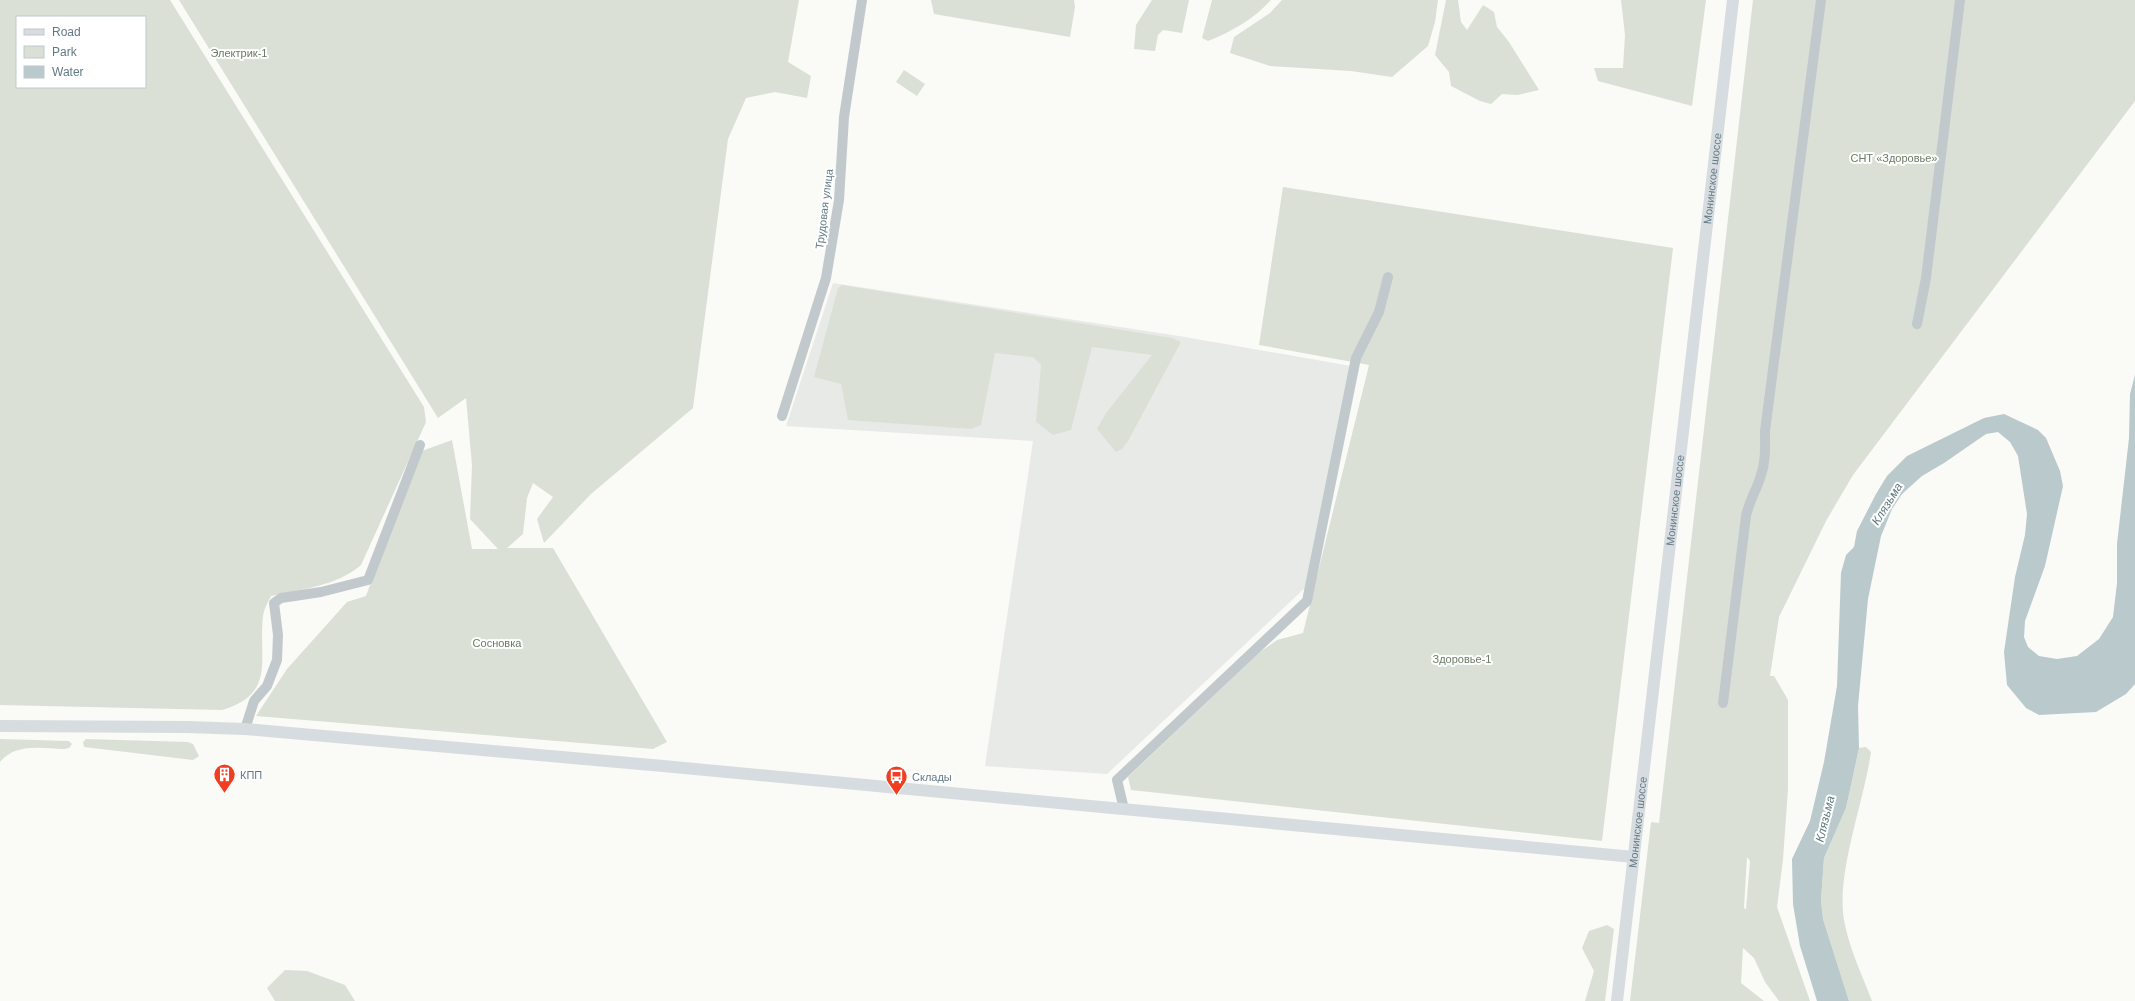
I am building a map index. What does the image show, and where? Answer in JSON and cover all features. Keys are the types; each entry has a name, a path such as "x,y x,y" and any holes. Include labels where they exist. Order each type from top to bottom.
{"main road":[{"name":"Монинское шоссе","path":"1617,1001 1733,0"},
{"path":"0,726 188,727 245,730 663,766 1634,857"}],"street":[{"name":"Трудовая улица","path":"782,416 826,278 839,200 844,117 862,0"},
{"path":"1723,703 1746,516 1749,500 1759,481 1764,464 1765,431 1822,0"},
{"path":"1917,324 1926,278 1960,0"},
{"path":"1124,810 1117,780 1307,601 1356,358 1379,312 1388,277"},
{"path":"245,730 254,701 267,686 277,660 278,636 274,603 281,598 321,592 368,580 420,444"}],"shaded area":[{"path":"833,283 1179,336 1351,366 1307,586 1107,774 985,766 1033,441 786,426"}],"green space":[{"path":"0,0 170,0 424,407 426,422 361,565 341,578 319,586 271,596 263,616 262,660 258,685 251,695 239,703 222,710 0,705"},
{"path":"179,0 799,0 788,62 811,76 807,98 775,92 746,98 728,139 693,408 591,494 544,543 537,519 553,497 533,483 527,498 523,534 507,548 553,548 667,742 653,749 256,716 287,669 347,602 366,596 419,452 452,440 472,549 498,549 470,519 472,465 466,398 438,418"},
{"path":"931,0 1074,0 1075,7 1070,37 934,14"},
{"path":"1152,0 1189,0 1182,33 1163,30 1158,35 1155,51 1134,49 1136,25"},
{"path":"1212,0 1271,0 1250,19 1208,41 1202,38"},
{"path":"1282,0 1438,0 1435,22 1428,46 1392,77 1351,71 1270,66 1230,53 1234,37 1270,13"},
{"path":"1446,0 1458,0 1461,22 1467,30 1483,5 1494,12 1497,27 1509,42 1539,90 1517,95 1502,94 1491,104 1480,101 1451,86 1449,72 1435,55"},
{"path":"1621,0 1706,0 1692,106 1598,81 1594,68 1623,68 1625,35"},
{"name":"СНТ «Здоровье»","path":"1753,0 2135,0 2135,101 1853,475 1826,521 1779,617 1770,676 1774,676 1788,700 1788,789 1783,859 1777,907 1810,1001 1779,1001 1765,982 1754,958 1743,948 1741,983 1764,1001 1630,1001 1651,822 1659,823","holes":["1747,857 1750,861 1746,909 1744,908"]},
{"path":"904,70 925,84 917,96 896,82"},
{"name":"Здоровье-1","path":"1283,187 1673,248 1602,841 1131,790 1128,777 1260,652 1277,640 1303,633 1369,365 1259,345"},
{"path":"842,285 1172,338 1181,342 1128,441 1122,449 1116,452 1097,429 1106,413 1152,355 1092,347 1071,430 1053,435 1036,422 1041,365 1033,357 995,353 981,425 971,429 848,420 841,384 814,377 838,288"},
{"path":"0,739 69,741 72,744 69,748 64,749 21,749 6,756 0,762"},
{"path":"86,739 188,742 193,744 199,756 193,760 84,747 83,742"},
{"path":"1866,747 1871,752 1868,772 1847,859 1843,901 1844,920 1849,941 1872,1001 1849,1001 1823,919 1821,900 1824,858 1846,808 1859,748"},
{"path":"1607,925 1614,929 1605,1001 1585,1001 1594,971 1582,948 1589,931"},
{"path":"285,970 307,971 345,985 355,1001 275,1001 267,988"}],"water":[{"name":"Клязьма","path":"2135,375 2135,684 2126,694 2096,712 2039,715 2026,708 2007,685 2004,652 2015,577 2025,535 2027,514 2018,456 2010,442 1998,432 1986,434 1944,463 1922,476 1902,494 1892,509 1881,536 1868,599 1858,706 1859,748 1846,808 1824,858 1821,900 1823,919 1849,1001 1817,1001 1800,946 1793,904 1792,859 1810,821 1824,762 1837,686 1841,573 1846,555 1854,547 1857,531 1887,476 1907,456 1984,418 2004,414 2038,430 2046,438 2060,471 2063,486 2045,566 2025,621 2024,637 2028,647 2039,656 2057,659 2077,656 2099,639 2113,617 2117,583 2117,544 2129,438 2130,394"}],"place":[{"name":"КПП","path":"225,794"},
{"name":"Склады","path":"896,796"}],"park label":[{"name":"Электрик-1","path":"239,53"},
{"name":"Сосновка","path":"497,643"}]}
